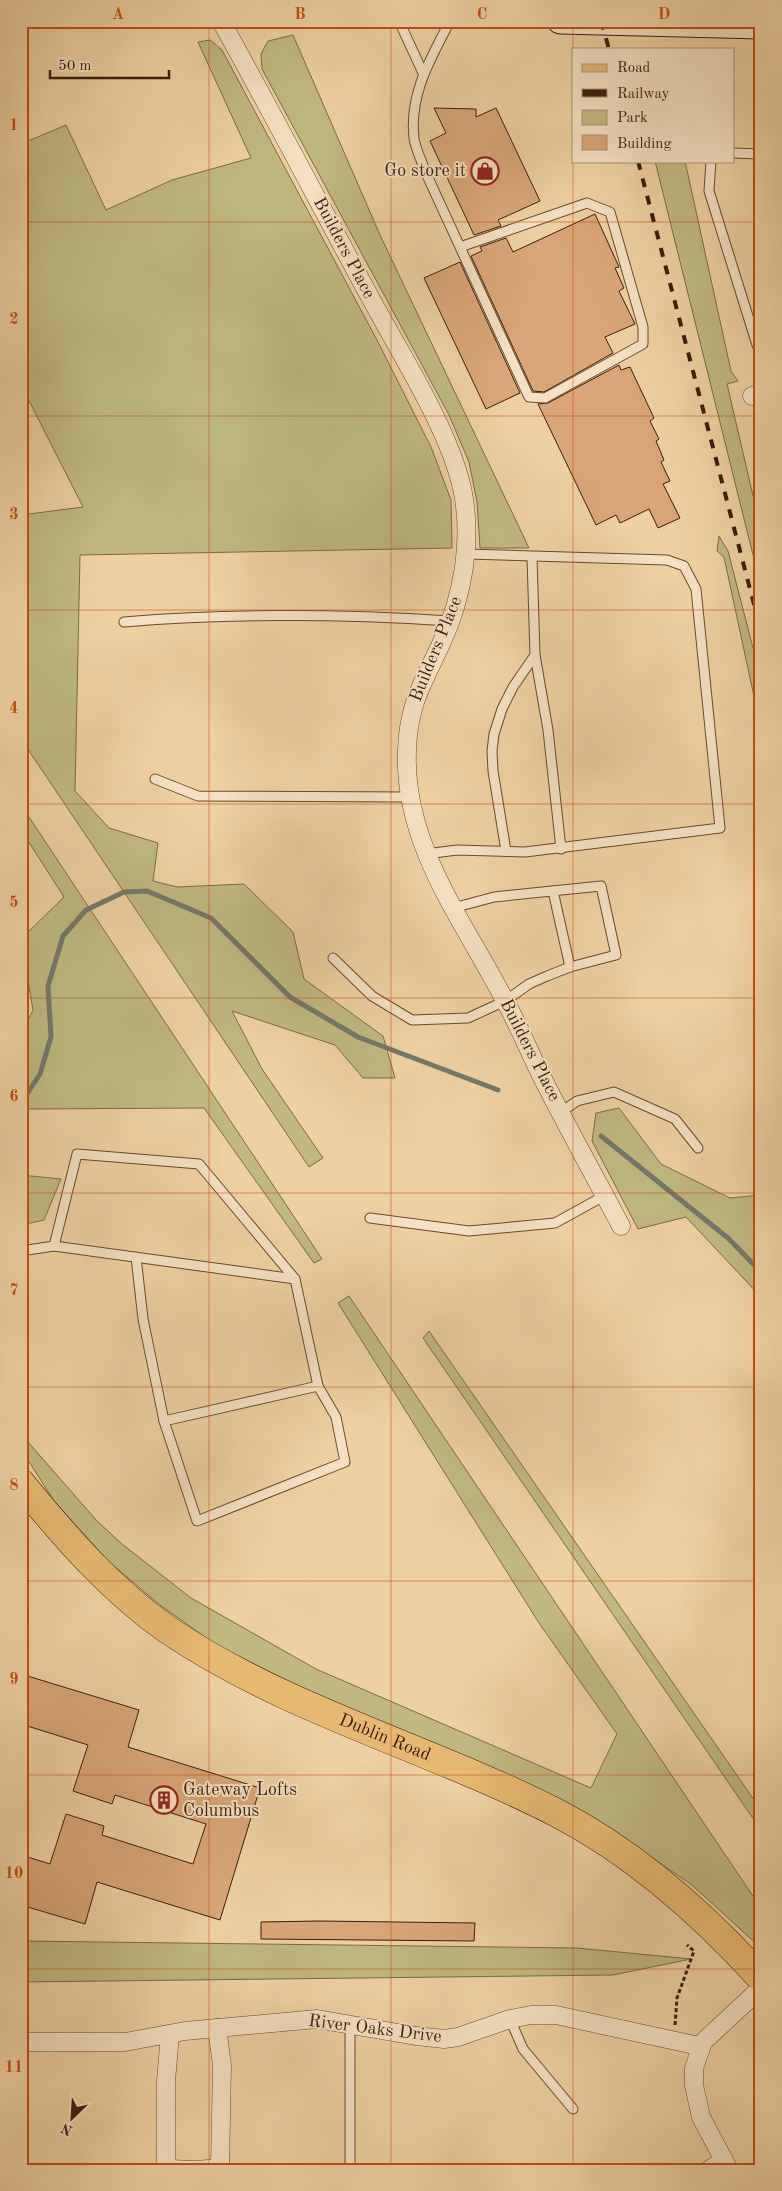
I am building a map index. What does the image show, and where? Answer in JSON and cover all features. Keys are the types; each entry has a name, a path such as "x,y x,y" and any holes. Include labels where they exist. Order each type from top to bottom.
{"main road":[{"path":"560,21 748,24"},
{"name":"Dublin Road","path":"22,1487 112,1584 168,1629 240,1674 310,1707 529,1800 587,1830 638,1864 696,1910 761,1978"}],"street":[{"name":"Builders Place","path":"221,21 442,434 462,490 466,554 459,596 412,707 406,752 409,797 415,826 426,854 453,908 505,1001 560,1112 621,1226"},
{"path":"721,2166 701,2117 694,2085 694,2068 699,2046 761,1988"},
{"name":"River Oaks Drive","path":"21,2042 125,2042 217,2028 317,2018 444,2039 458,2037 510,2019 531,2015 556,2015 699,2046"},
{"path":"197,2170 220,2168 222,2065 217,2028"},
{"path":"170,2034 166,2081 166,2161 170,2170 193,2170"}],"lane":[{"path":"399,21 423,72"},
{"path":"450,21 423,72 416,94 414,138 425,171 529,397 545,398 643,344 643,327 610,212 599,206 587,203 460,247"},
{"path":"734,154 761,154"},
{"path":"711,162 709,191 757,346 761,344"},
{"path":"426,854 457,850 525,852 561,849 720,828 696,589 684,566 668,560 466,554"},
{"path":"532,557 535,655 548,730 561,849"},
{"path":"124,622 185,617 276,615 365,616 450,621"},
{"path":"506,851 493,771 494,734 502,708 513,687 535,655"},
{"path":"155,779 198,796 409,797"},
{"path":"333,958 372,996 412,1020 468,1018 505,1001 529,984 570,967 616,955 601,886 494,897 453,908"},
{"path":"553,891 570,967"},
{"path":"560,1112 577,1101 614,1092 675,1119 698,1148"},
{"path":"54,1246 77,1154 199,1164 295,1279 318,1386 336,1417 345,1462 197,1521 164,1421 143,1319 136,1257"},
{"path":"370,1218 469,1230 555,1223 604,1196"},
{"path":"21,1251 54,1246 295,1279"},
{"path":"164,1421 318,1386"},
{"path":"510,2019 523,2049 532,2062 573,2109"},
{"path":"350,2024 350,2166"}],"path":[{"path":"675,2031 677,1998 694,1951 687,1945"}],"green space":[{"path":"293,35 380,235 529,548 480,548 477,502 469,462 449,415 262,69 261,54 268,41"},
{"path":"210,40 222,50 377,340 431,447 451,500 452,548 80,555 75,791 109,828 158,843 153,881 177,887 244,884 293,932 304,979 383,1036 395,1078 363,1078 335,1045 232,1011 262,1069 323,1158 309,1167 21,739 21,515 83,507 21,385 21,144 66,125 106,210 172,180 251,158 198,42"},
{"path":"655,162 685,162 731,371 738,381 727,384 761,530 761,587"},
{"path":"719,536 728,551 761,679 761,729 724,557 717,551"},
{"path":"21,805 322,1259 314,1263 204,1108 28,1109 21,1122 21,1035 33,1010 21,939 64,897 21,830"},
{"path":"619,1108 661,1164 730,1198 761,1195 761,1297 686,1217 638,1229 592,1141 596,1113"},
{"path":"21,1175 61,1179 44,1220 21,1225"},
{"path":"349,1296 761,1908 761,1948 692,1885 595,1819 286,1683 219,1647 160,1605 109,1562 54,1501 21,1449 21,1434 97,1521 122,1544 191,1598 316,1669 591,1788 617,1734 539,1623 338,1303"},
{"path":"429,1331 761,1810 761,1830 423,1338"},
{"path":"21,1941 577,1948 691,1959 613,1975 21,1982"}],"building":[{"name":"Go store it","path":"434,108 476,109 476,117 496,108 540,201 498,220 501,226 474,235 430,141 446,133"},
{"path":"595,214 619,267 615,268 624,288 619,291 635,324 605,337 613,353 544,392 533,391 471,256 482,251 480,247 506,238 513,252"},
{"path":"460,262 520,393 486,409 424,278"},
{"path":"619,365 621,370 630,367 654,418 650,421 659,439 656,441 664,460 661,462 670,481 663,484 680,518 658,528 649,509 620,523 616,515 596,525 538,404 548,403"},
{"name":"Gateway Lofts Columbus","path":"21,1674 139,1710 128,1747 260,1788 220,1920 97,1882 85,1924 21,1905 21,1855 50,1864 66,1814 104,1826 102,1835 193,1864 206,1824 115,1795 112,1804 73,1791 88,1745 21,1724"},
{"path":"261,1922 475,1923 474,1941 261,1939"}],"waterway":[{"path":"21,1103 40,1074 51,1037 48,986 63,936 86,910 124,892 147,891 211,918 290,997 358,1037 498,1090"},
{"path":"601,1136 728,1238 761,1272"}],"railway":[{"path":"601,21 609,48"},
{"path":"638,162 761,631"}],"place":[{"name":"Go store it","path":"485,171"},
{"name":"Gateway Lofts Columbus","path":"164,1800"}]}
